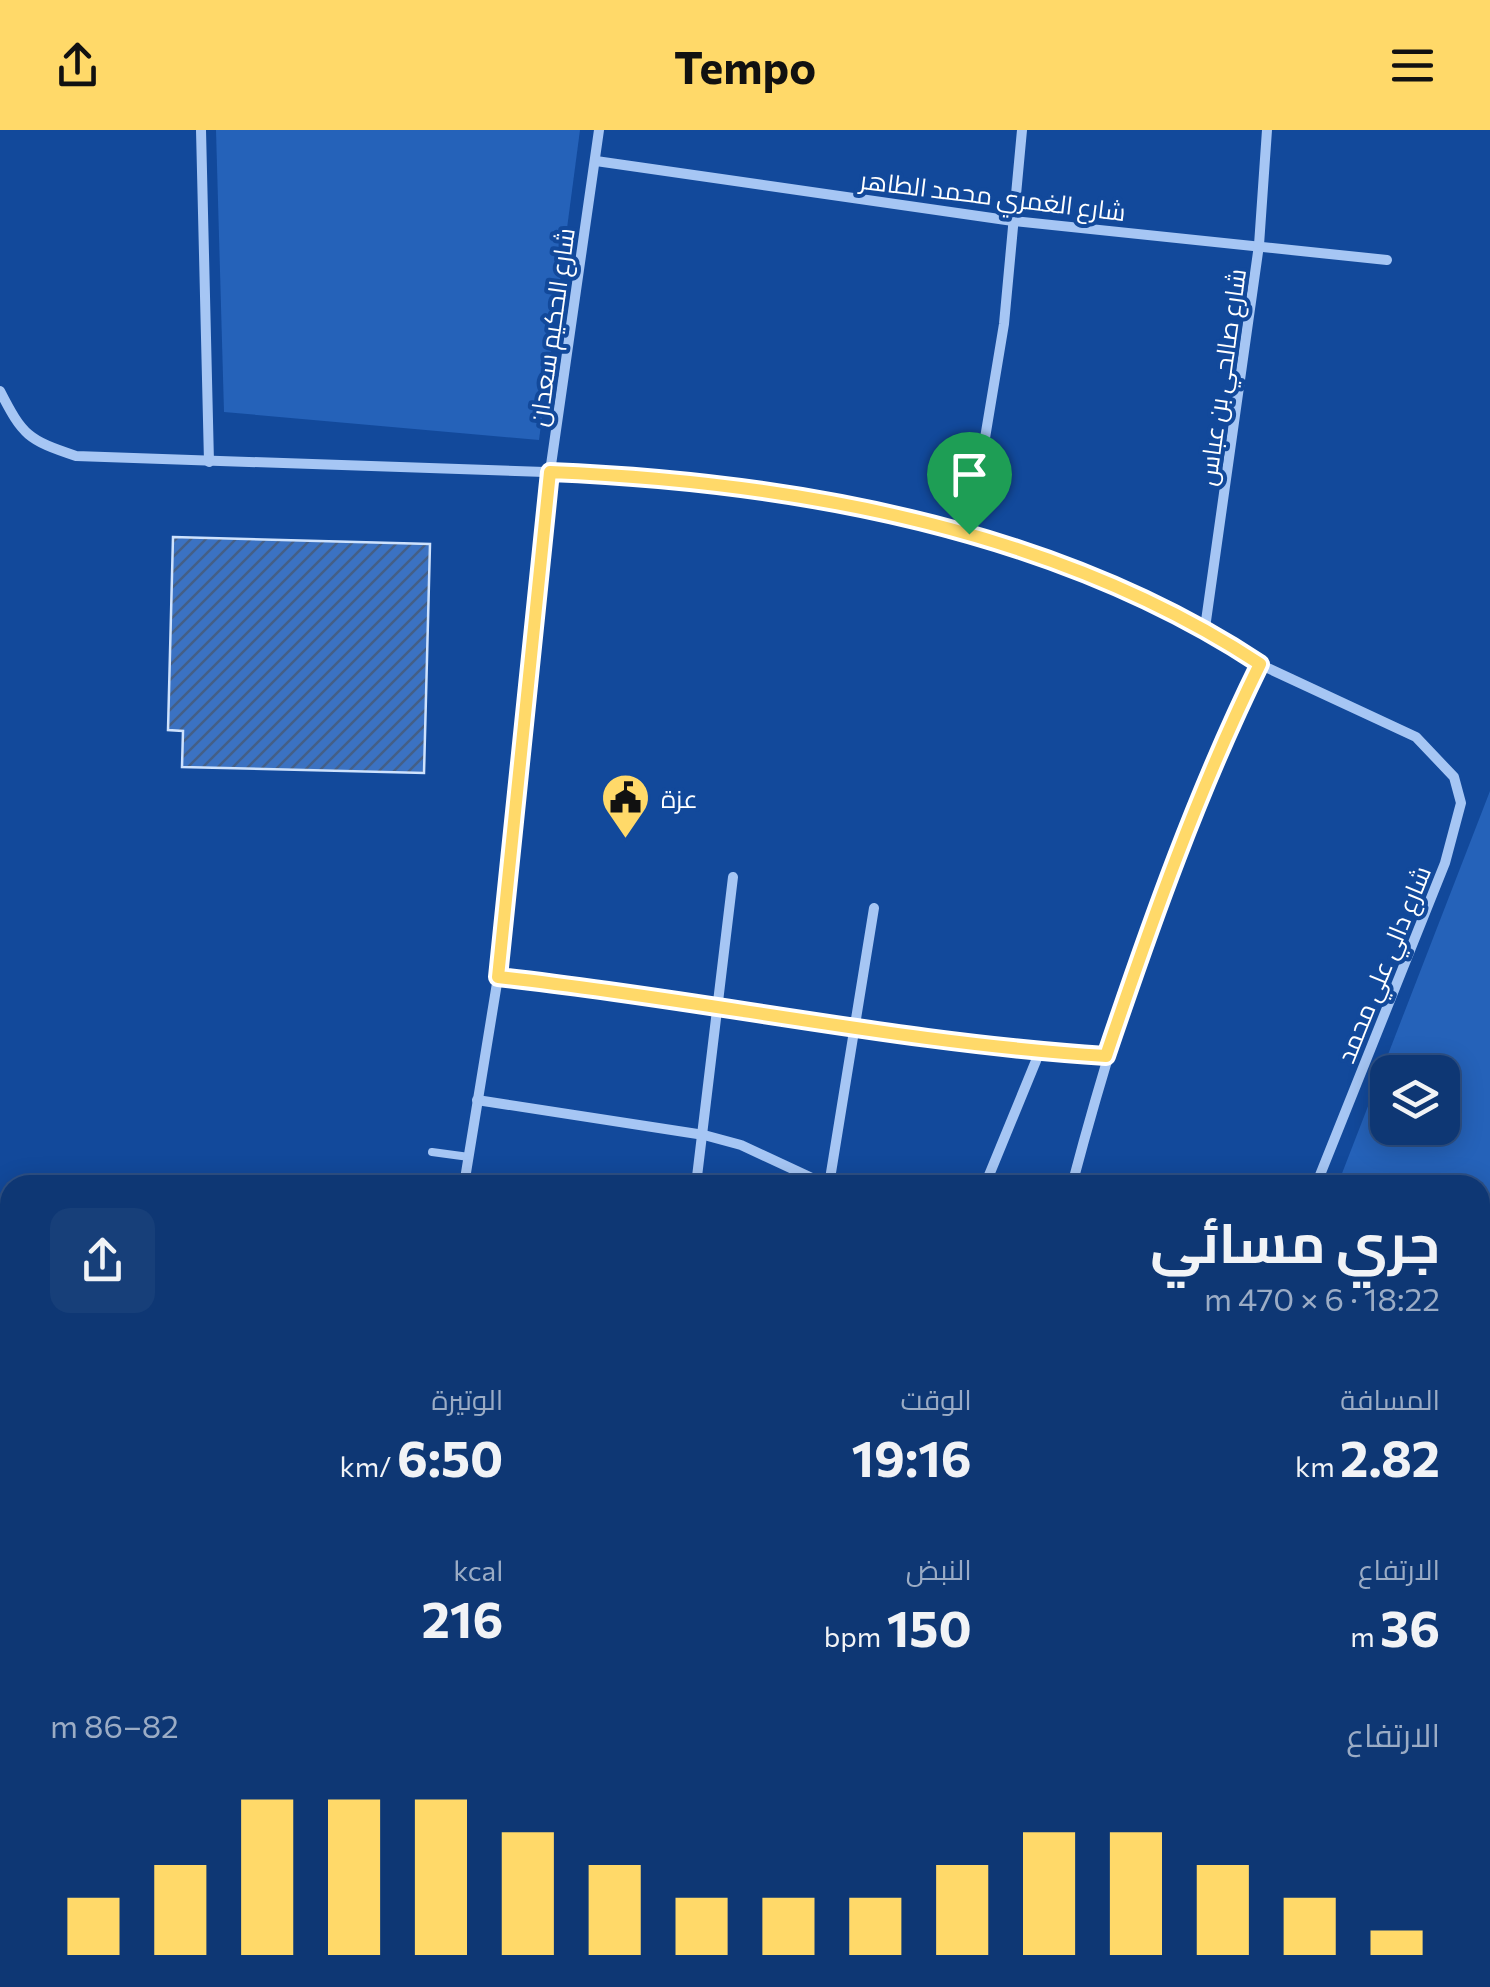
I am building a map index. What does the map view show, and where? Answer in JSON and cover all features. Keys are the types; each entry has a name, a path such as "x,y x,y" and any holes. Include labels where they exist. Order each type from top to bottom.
{"street":[{"path":"200,130 209,462"},
{"name":"شارع الحكيم سعدان","path":"465,1175 498,977 550,472 599,130"},
{"path":"969,534 1004,324 1022,130"},
{"name":"شارع صالحي بن عباس","path":"1204,628 1259,246 1268,130"},
{"name":"شارع الغمري محمد الطاهر","path":"596,161 1014,221 1387,260"},
{"path":"0,391 22,434 76,456 550,472 739,490 969,534 1136,594 1204,628 1260,664 1232,719 1160,903 1106,1056 1075,1175"},
{"name":"شارع دالي علي محمد","path":"1260,664 1416,737 1440,757 1454,777 1460,802 1445,862 1320,1175"},
{"path":"698,1175 733,877"},
{"path":"830,1175 857,1032 874,908"},
{"path":"498,977 715,1004 857,1032 1106,1056"},
{"path":"989,1175 1040,1052"},
{"path":"477,1100 704,1136 741,1145 806,1175"}],"lane":[{"path":"432,1152 468,1157"}],"shaded area":[{"path":"216,130 580,130 539,440 224,412"},
{"path":"1490,791 1490,1175 1341,1175 1370,1101 1370,1145 1460,1145 1460,1055 1388,1055"}],"building":[{"path":"173,537 430,544 424,773 182,767 183,731 168,730"}],"place":[{"name":"عزة","path":"626,840"}],"route":[{"path":"550,472 739,490 969,534 1136,594 1204,628 1260,664 1232,719 1145,940 1106,1056 857,1032 715,1004 640,998 498,977 550,472"}]}
